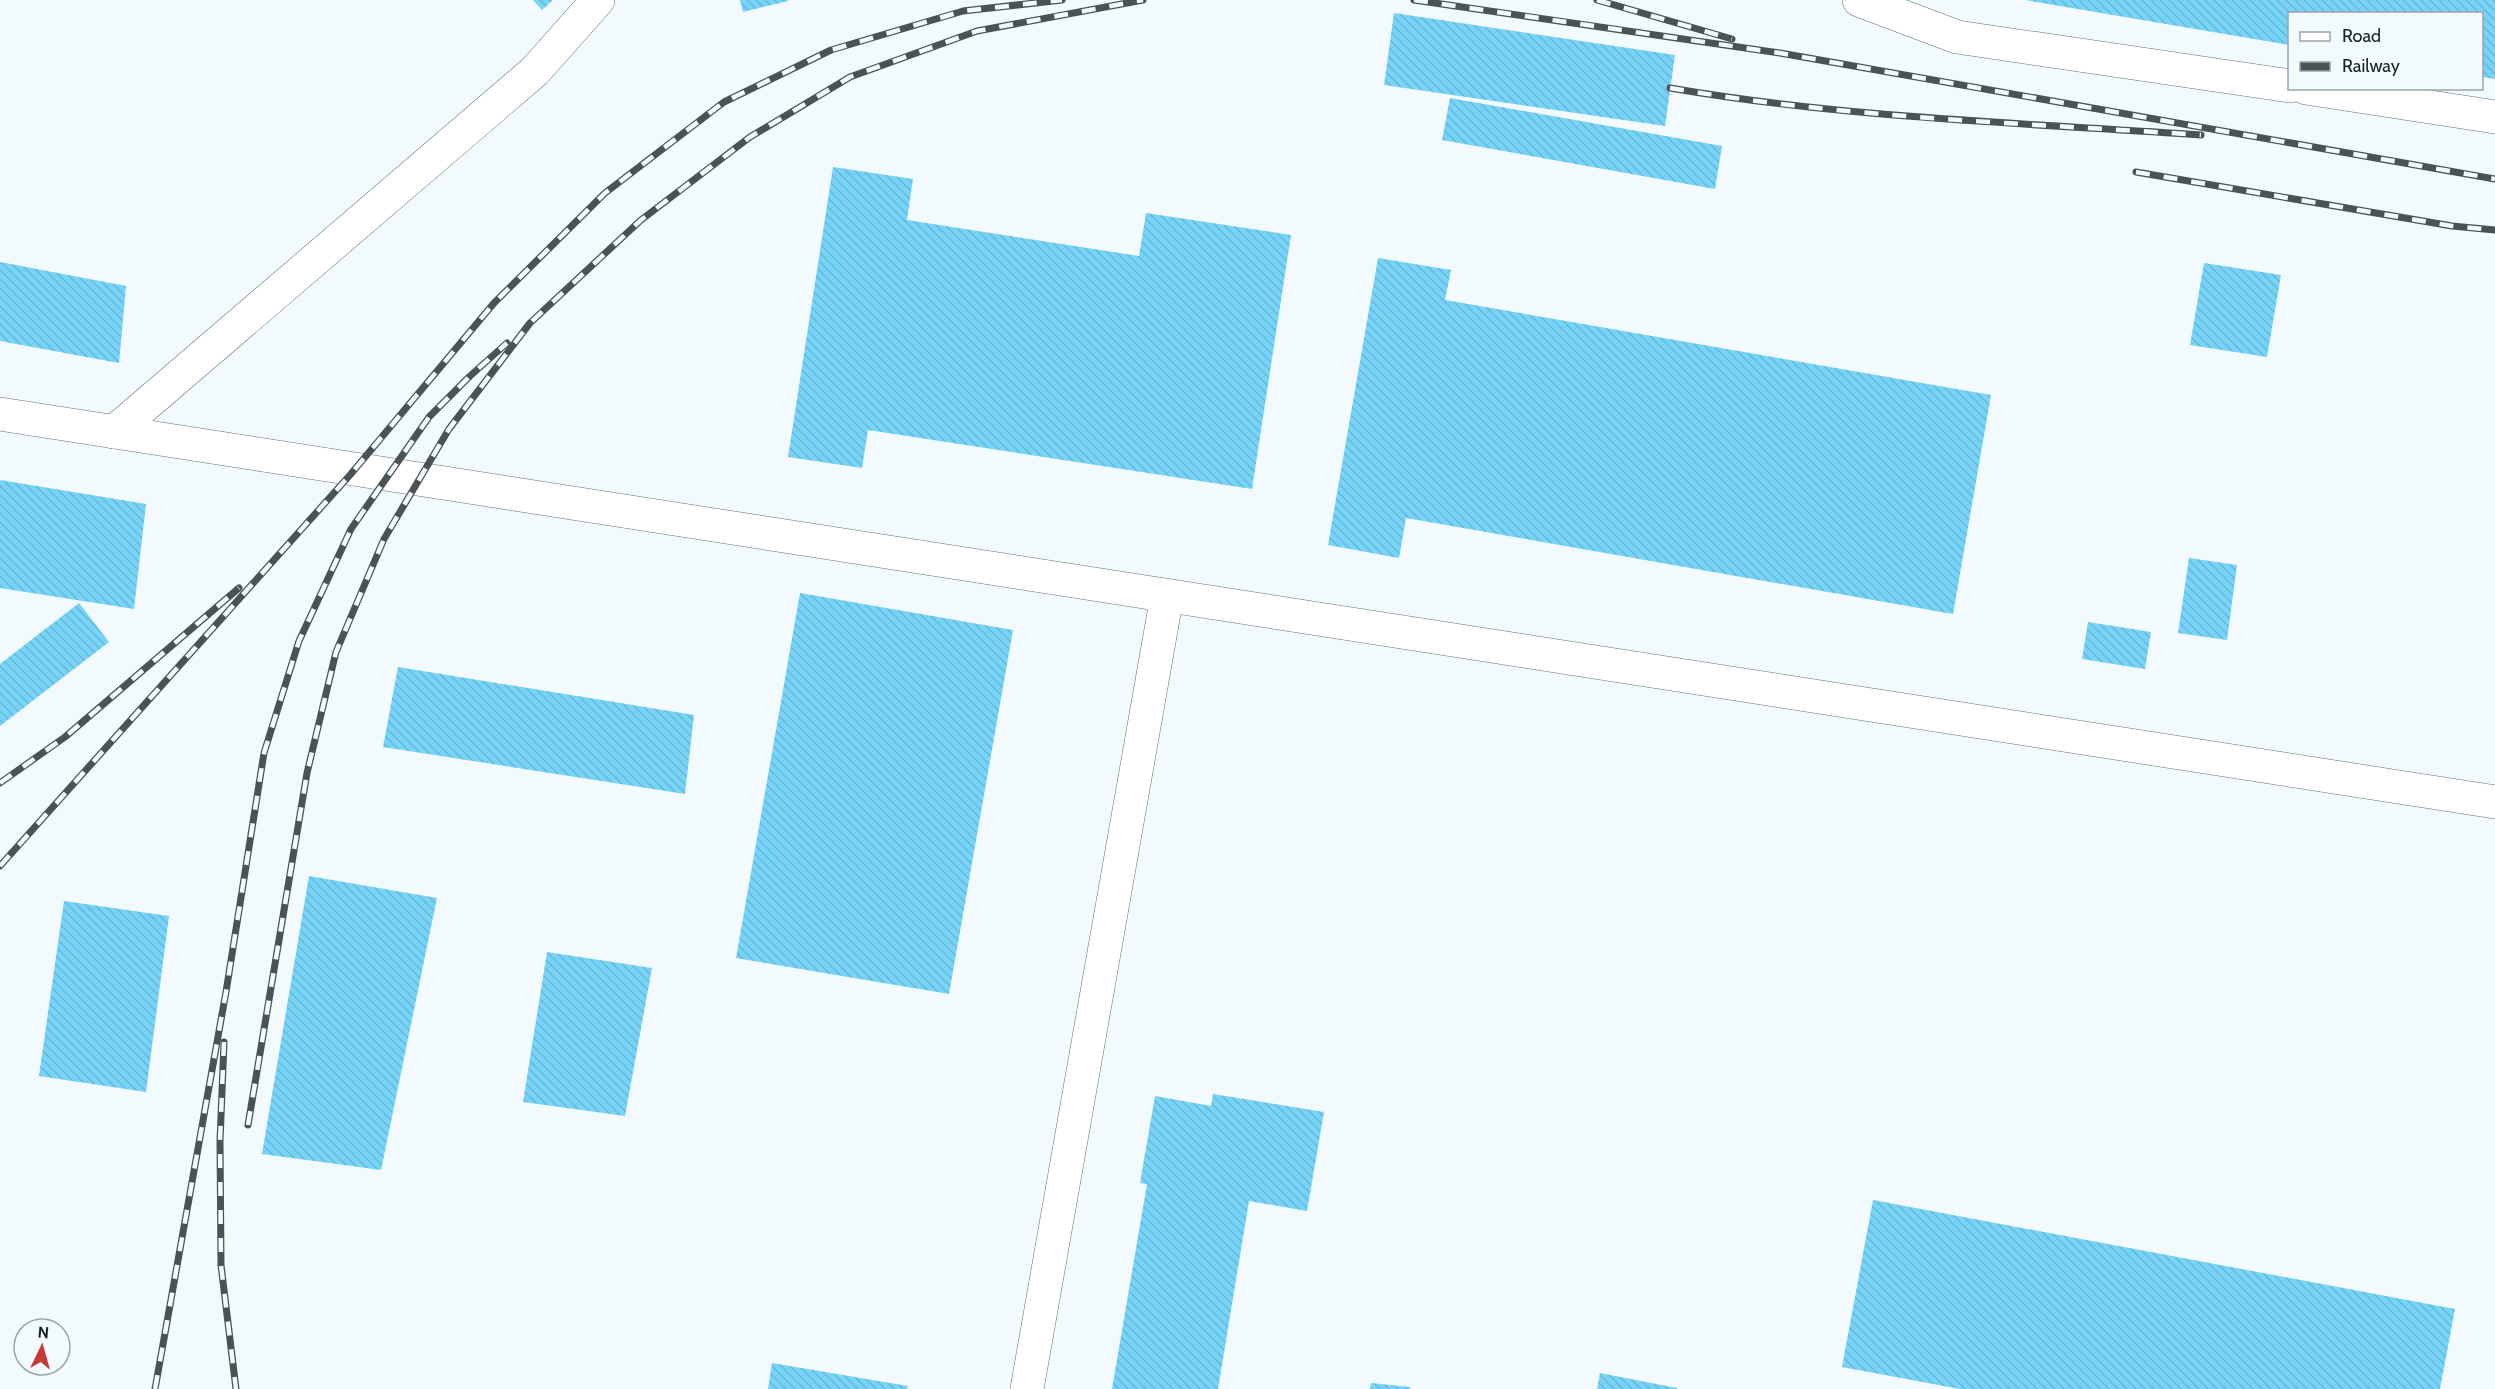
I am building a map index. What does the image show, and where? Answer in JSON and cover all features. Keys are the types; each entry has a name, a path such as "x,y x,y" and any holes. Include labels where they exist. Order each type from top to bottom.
{"lane":[{"path":"114,432 535,71 598,0"},
{"path":"1858,0 1957,37 2288,86"},
{"path":"2319,90 2495,117"},
{"path":"0,414 2495,802"},
{"path":"1027,1389 1167,596"}],"building":[{"path":"533,0 553,0 542,10"},
{"path":"740,0 788,0 788,1 743,12"},
{"path":"2025,0 2495,0 2495,79 2483,77 2483,12 2288,12 2288,45"},
{"path":"1394,13 1675,55 1665,126 1384,85"},
{"path":"1450,98 1722,146 1715,189 1442,140"},
{"path":"833,167 913,179 907,220 1139,256 1146,213 1291,235 1252,489 868,430 862,468 788,457"},
{"path":"1378,258 1451,270 1445,300 1991,395 1953,614 1406,518 1399,558 1328,545"},
{"path":"0,262 126,286 119,363 0,341"},
{"path":"2204,263 2281,275 2267,357 2190,345"},
{"path":"0,480 146,504 134,609 0,588"},
{"path":"2189,558 2237,565 2227,640 2178,633"},
{"path":"800,593 1013,630 949,994 736,958"},
{"path":"79,603 109,642 0,726 0,664"},
{"path":"2088,622 2151,632 2145,669 2082,659"},
{"path":"398,667 694,715 685,794 383,747"},
{"path":"309,876 437,898 381,1170 262,1154"},
{"path":"64,901 169,916 146,1092 39,1076"},
{"path":"547,952 652,968 625,1116 523,1102"},
{"path":"1213,1094 1324,1112 1307,1211 1249,1201 1218,1389 1112,1389 1147,1184 1140,1183 1155,1096 1211,1106"},
{"path":"1873,1200 2455,1309 2440,1389 1960,1389 1842,1367"},
{"path":"772,1363 908,1386 907,1389 768,1389"},
{"path":"1600,1373 1677,1388 1677,1389 1597,1389"},
{"path":"1371,1383 1410,1387 1410,1389 1370,1389"}],"railway":[{"path":"0,866 350,475 494,303 605,193 724,102 831,50 963,11 1062,0"},
{"path":"248,1125 307,773 336,652 384,539 449,429 530,323 641,220 750,137 850,77 977,31 1143,0"},
{"path":"1414,0 1780,53 2495,179"},
{"path":"1597,0 1732,39"},
{"path":"1670,88 1868,113 2201,135"},
{"path":"2136,172 2452,226 2495,230"},
{"path":"155,1389 226,992 264,753 299,641 351,529 429,417 507,343"},
{"path":"0,783 65,737 239,588"},
{"path":"224,1042 220,1141 221,1265 236,1389"}]}
